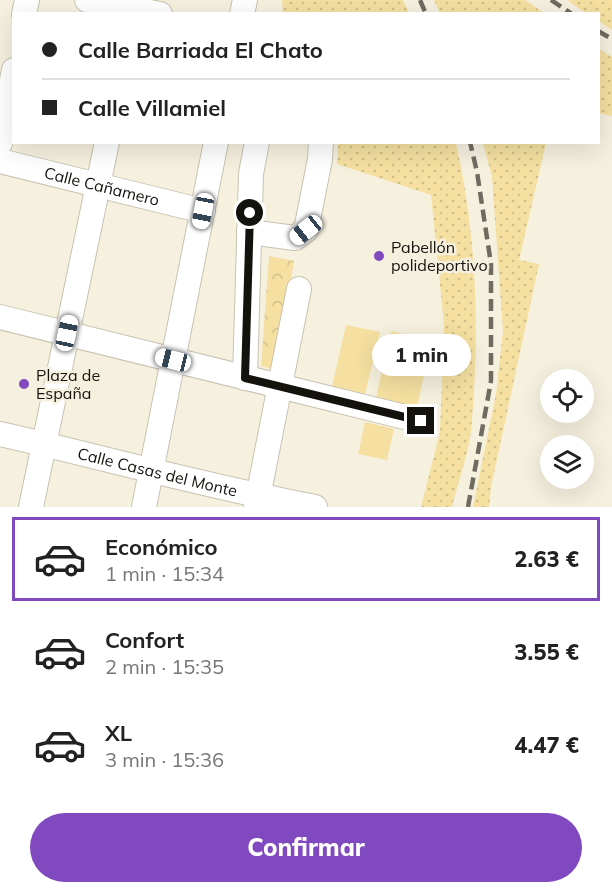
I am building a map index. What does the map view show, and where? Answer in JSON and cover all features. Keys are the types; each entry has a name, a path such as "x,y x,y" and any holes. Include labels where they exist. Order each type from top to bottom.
{"street":[{"path":"87,0 136,7 153,12"},
{"path":"0,143 12,80"},
{"path":"31,507 107,144"},
{"path":"144,507 216,144"},
{"path":"245,378 251,174 256,144"},
{"path":"249,232 295,238 306,230 321,144"},
{"name":"Calle Cañamero","path":"0,161 203,211"},
{"path":"258,501 299,289"},
{"path":"0,317 421,421"},
{"name":"Calle Casas del Monte","path":"0,434 151,471 258,501 315,507"}],"green space":[{"path":"282,0 403,0 409,12 283,12"},
{"path":"434,0 525,0 543,12 440,12"},
{"path":"567,0 612,0 612,30 600,22 600,12 585,12"},
{"path":"600,50 612,57 612,116 600,113"},
{"path":"338,144 456,144 468,214 476,322 470,440 452,507 421,507 440,432 444,325 431,195 337,164"},
{"path":"483,144 546,144 519,260 539,264 491,487 489,507 473,507 496,394 503,331 492,177"},
{"path":"269,256 294,261 276,370 261,366"},
{"path":"346,325 380,332 365,394 332,387"},
{"path":"391,331 431,341 417,408 376,398"},
{"path":"365,422 394,429 387,460 358,454"}],"railway":[{"path":"420,0 425,12"},
{"path":"551,0 569,12"},
{"path":"600,32 612,39"},
{"path":"468,507 491,381 491,264 470,144"}],"place":[{"name":"Pabellón polideportivo","path":"379,256"},
{"name":"Plaza de España","path":"24,384"}],"route":[{"path":"250,213 245,378 421,421"}]}
